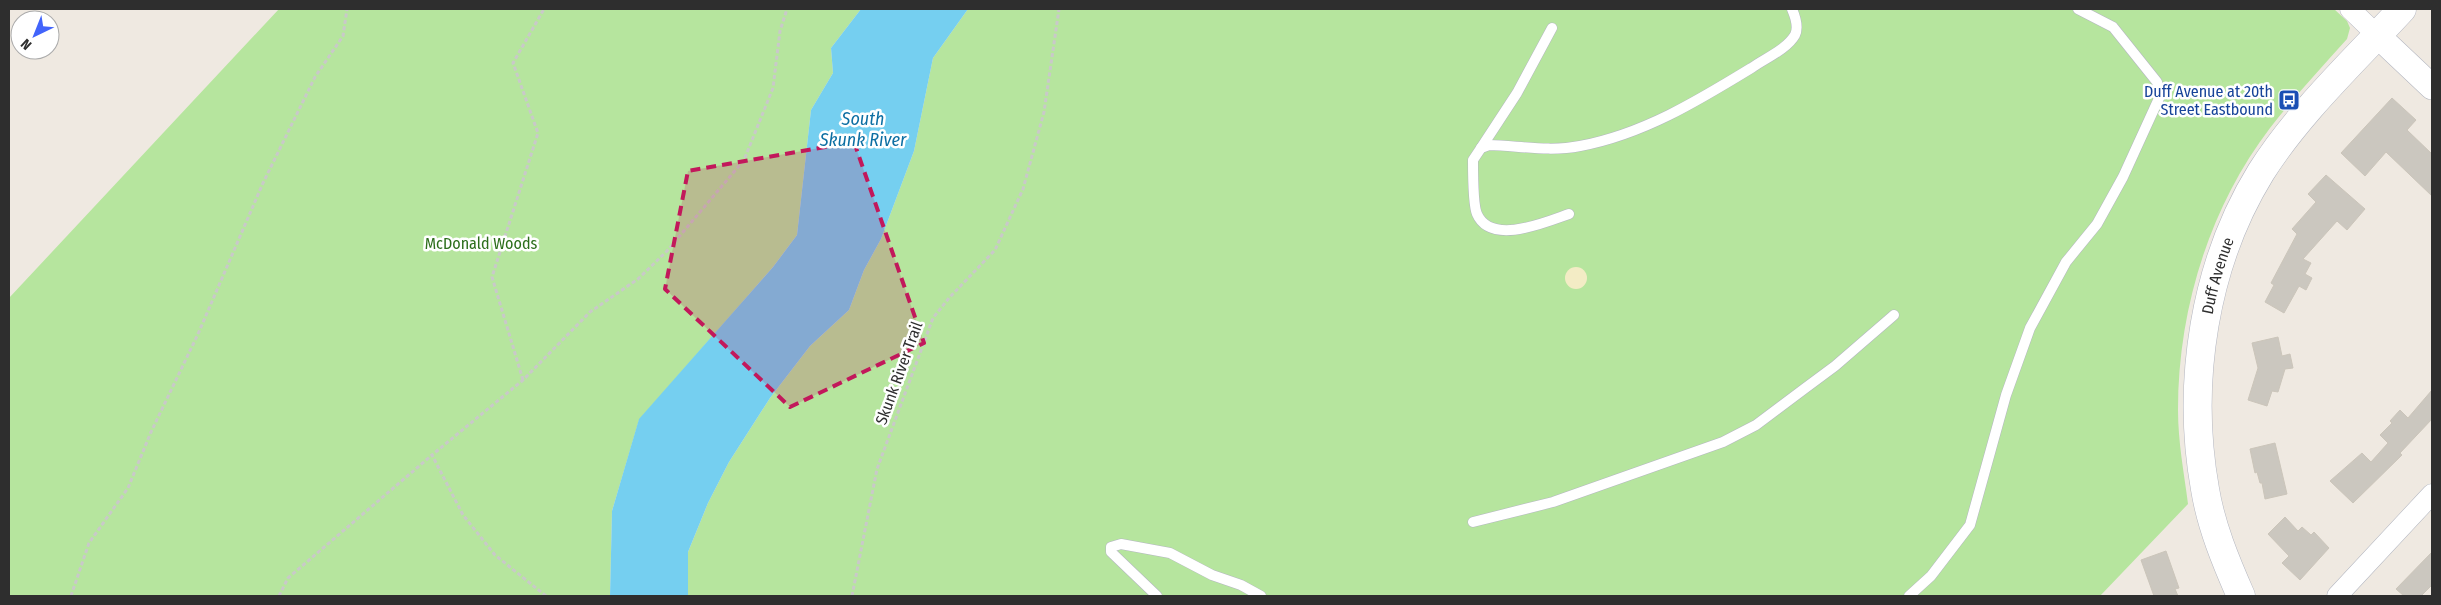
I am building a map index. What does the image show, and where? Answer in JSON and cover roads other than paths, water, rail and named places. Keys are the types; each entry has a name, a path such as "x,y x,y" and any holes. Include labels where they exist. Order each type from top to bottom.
{"main road":[{"name":"Duff Avenue","path":"2241,596 2223,553 2205,489 2200,448 2198,391 2200,353 2209,297 2239,215 2261,172 2291,130 2402,9"}],"street":[{"path":"2350,9 2432,87"},
{"path":"2337,596 2432,494"}],"lane":[{"path":"1481,148 1489,145 1559,149 1581,146 1646,126 1717,89 1786,45 1796,33 1796,20 1792,9"},
{"path":"1909,596 1931,576 1970,525 2006,395 2030,328 2066,262 2098,224 2123,177 2160,96 2157,82 2113,28 2078,9"},
{"path":"1552,28 1517,93 1473,160 1476,212 1482,222 1490,227 1508,230 1530,227 1569,214"},
{"path":"1473,522 1553,502 1723,442 1756,425 1835,366 1894,315"},
{"path":"1157,596 1111,552 1111,547 1121,544 1170,553 1212,575 1242,584 1260,596"}],"water":[{"name":"South Skunk River","path":"861,9 968,9 933,58 914,151 881,239 864,270 849,310 810,346 770,398 729,462 708,503 688,552 688,596 610,596 612,511 639,419 773,267 797,235 811,110 833,73 831,48"}],"place":[{"name":"Duff Avenue at 20th Street Eastbound","path":"2289,100"}],"park label":[{"name":"McDonald Woods","path":"481,243"}]}
